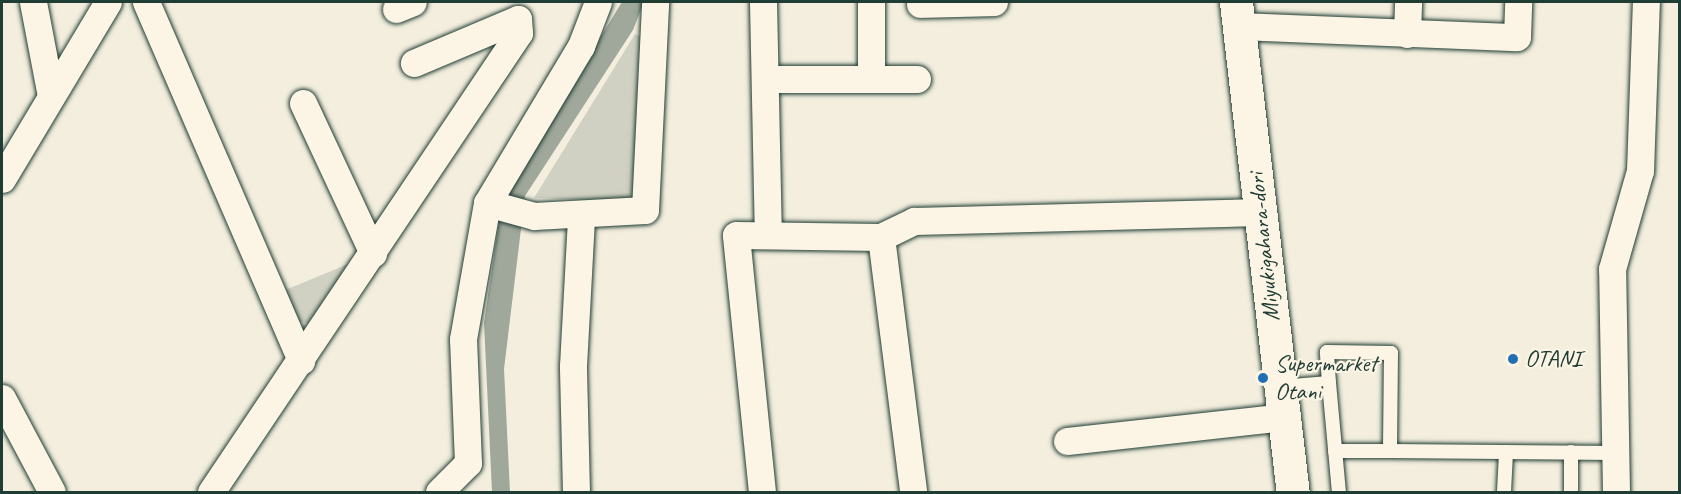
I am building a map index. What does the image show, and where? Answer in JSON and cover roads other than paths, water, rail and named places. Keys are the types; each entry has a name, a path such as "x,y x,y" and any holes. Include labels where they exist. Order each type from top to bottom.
{"street":[{"path":"33,2 51,96"},
{"path":"2,179 108,2"},
{"path":"146,2 301,361"},
{"path":"439,492 468,463 463,339 487,202 581,46 598,2"},
{"path":"487,202 534,216 581,217 645,210 655,2"},
{"path":"764,2 768,235"},
{"path":"871,2 871,79"},
{"path":"920,4 994,2"},
{"path":"1407,34 1408,2"},
{"path":"1238,14 1407,34 1517,37 1518,2"},
{"path":"1616,492 1612,269 1640,171 1646,2"},
{"name":"Miyukigahara-dori","path":"1238,14 1293,492"},
{"path":"211,492 519,33 518,18 414,63"},
{"path":"765,80 917,79"},
{"path":"303,103 373,253"},
{"path":"762,492 736,235 881,237 914,221 1261,212"},
{"path":"576,492 573,366 581,217"},
{"path":"881,237 913,492"},
{"path":"2,398 52,492"},
{"path":"1067,441 1282,402"}],"lane":[{"path":"1339,492 1327,352 1391,353 1390,451"},
{"path":"1282,402 1329,383"},
{"path":"1335,451 1615,453"},
{"path":"1504,492 1506,452"},
{"path":"1571,452 1571,492"}],"place":[{"name":"OTANI","path":"1513,359"},
{"name":"Supermarket Otani","path":"1263,378"}]}
